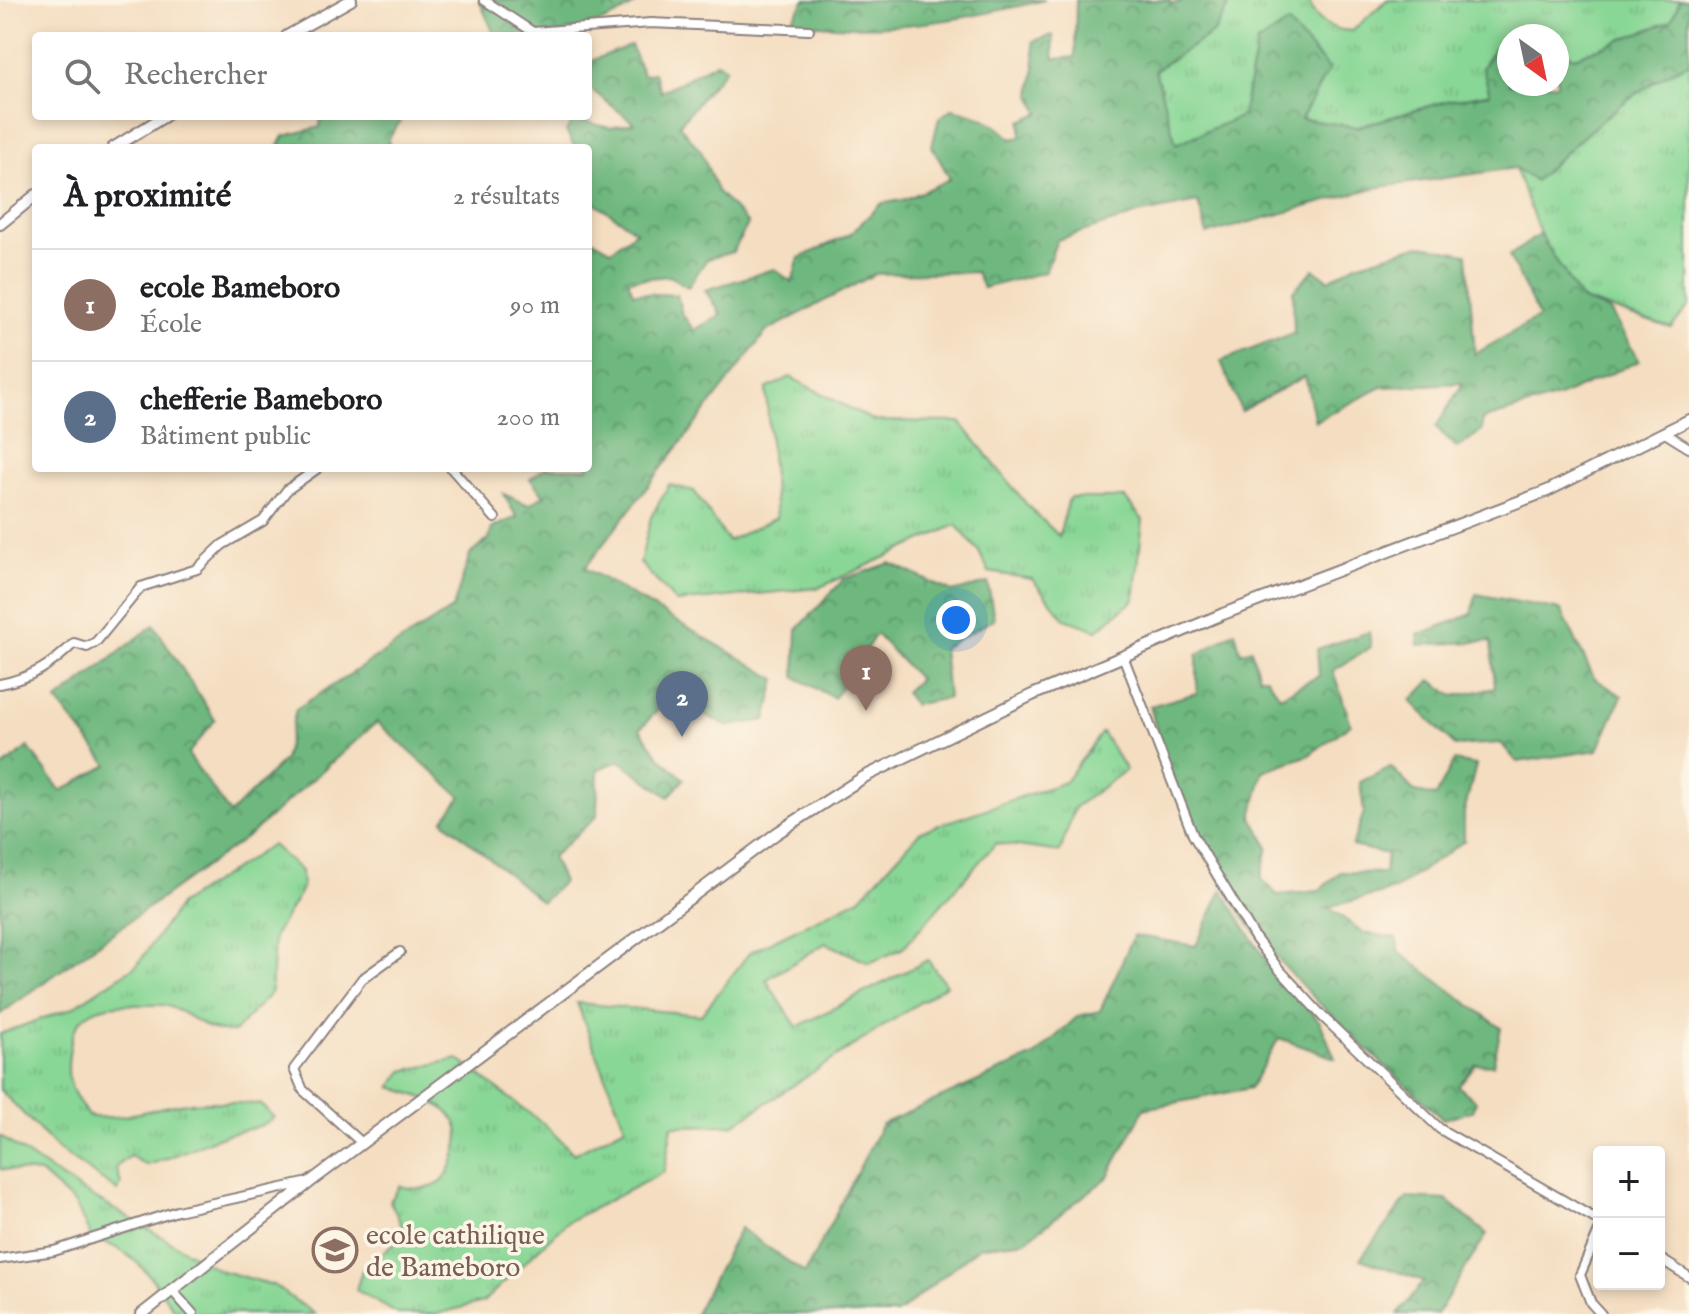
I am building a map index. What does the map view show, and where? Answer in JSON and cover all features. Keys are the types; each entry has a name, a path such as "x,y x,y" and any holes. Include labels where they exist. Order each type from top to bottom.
{"street":[{"path":"294,32 351,0"},
{"path":"484,0 533,32 651,23 809,30"},
{"path":"120,144 158,120"},
{"path":"0,224 32,198"},
{"path":"142,1314 310,1182 814,806 937,739 1123,656 1361,559 1547,491 1689,420"},
{"path":"1665,433 1689,448"},
{"path":"0,684 24,679 56,661 74,643 87,647 96,642 141,587 197,569 222,545 263,521 287,490 312,472"},
{"path":"455,472 495,518"},
{"path":"1123,656 1171,788 1193,835 1231,901 1278,968 1323,1017 1440,1129 1594,1218"},
{"path":"362,1143 303,1090 294,1069 362,979 400,952"},
{"path":"0,1259 54,1251 177,1211 310,1182"},
{"path":"1593,1245 1580,1275 1591,1303 1601,1314"},
{"path":"1665,1262 1689,1277"},
{"path":"171,1289 193,1314"}],"green space":[{"path":"479,0 641,0 625,11 590,26 559,32 493,32"},
{"path":"805,0 1045,0 919,24 855,27 791,21"},
{"path":"1076,0 1170,0 1170,4 1187,0 1231,0 1214,32 1155,70 1176,144 1242,116 1257,43 1288,23 1329,69 1301,119 1357,127 1447,101 1490,94 1482,67 1497,46 1497,96 1569,96 1569,55 1575,57 1671,21 1680,0 1689,0 1689,63 1627,100 1535,181 1515,168 1374,188 1207,234 1198,202 1138,214 1057,240 1045,272 983,288 976,272 875,274 767,331 585,568 776,679 766,720 728,726 669,698 640,729 660,757 684,779 669,797 620,761 598,769 597,816 552,857 563,882 542,902 443,820 461,797 377,722 251,834 0,1014 0,769 28,747 61,791 108,765 57,701 154,625 215,720 188,754 230,814 284,760 296,709 453,608 470,554 489,539 492,528 517,517 503,494 529,505 544,495 530,479 540,472 592,472 592,239 611,250 636,231 592,201 592,144 573,144 566,131 574,120 610,128 634,123 592,90 593,60 631,45 643,75 654,73 661,92 717,62 726,68 679,125 701,151 717,191 748,224 733,252 707,259 688,287 669,276 628,280 633,293 677,295 682,314 694,330 721,315 705,290 774,269 792,282 799,258 849,235 881,204 906,199 950,179 932,146 939,118 952,109 984,119 1011,139 1021,137 1021,121 1040,113 1031,95 1035,67 1033,41 1053,35 1054,59 1075,57"},
{"path":"1231,0 1309,0 1311,8 1324,23 1352,31 1387,0 1680,0 1672,21 1575,57 1569,55 1569,24 1497,24 1491,93 1447,101 1357,127 1300,119 1257,43 1242,116 1175,145 1155,70 1214,32"},
{"path":"1689,63 1689,306 1671,328 1580,299 1540,234 1515,168 1535,180 1627,100"},
{"path":"321,120 401,120 389,138 389,144 280,144 284,136 320,127"},
{"path":"1540,234 1580,299 1610,311 1639,361 1561,396 1482,420 1482,431 1457,448 1436,427 1463,383 1382,387 1315,421 1305,376 1241,411 1221,361 1294,333 1293,291 1314,269 1329,280 1356,264 1420,245 1467,254 1475,354 1539,317 1509,256"},
{"path":"790,377 874,421 960,422 1028,506 1059,536 1069,498 1125,498 1143,520 1134,600 1097,630 1065,619 1032,579 989,572 978,550 956,525 818,588 676,602 640,563 651,517 669,485 694,491 728,541 776,518 766,389"},
{"path":"890,563 952,592 988,583 994,619 943,648 948,698 913,705 905,692 919,679 876,634 834,698 795,677 797,630 844,579"},
{"path":"1476,594 1561,610 1594,678 1622,696 1598,750 1517,762 1501,743 1455,746 1411,701 1431,680 1454,696 1495,688 1491,641 1419,645 1418,635 1472,614"},
{"path":"1235,631 1241,653 1251,649 1259,677 1266,677 1280,696 1319,676 1317,649 1369,632 1371,647 1333,671 1351,724 1309,755 1263,771 1252,817 1268,847 1261,878 1277,895 1319,891 1340,872 1384,873 1387,854 1352,846 1364,812 1360,782 1391,767 1415,792 1436,796 1454,761 1476,765 1464,812 1464,841 1394,890 1328,907 1364,933 1396,938 1400,953 1501,1028 1493,1065 1476,1064 1458,1086 1476,1101 1472,1111 1443,1119 1299,983 1239,909 1192,825 1168,765 1150,706 1197,693 1197,655"},
{"path":"1102,732 1126,770 1075,807 1060,852 996,843 902,949 869,963 826,943 766,980 797,1027 928,960 946,985 733,1125 672,1126 664,1172 567,1222 483,1302 437,1314 398,1314 356,1290 362,1270 406,1234 390,1201 400,1186 423,1189 439,1183 450,1170 458,1144 457,1125 447,1112 424,1098 391,1087 403,1071 458,1059 546,1126 574,1154 625,1127 577,1003 701,1015 750,952 860,898 921,831 1065,782"},
{"path":"272,845 301,871 302,889 274,936 271,993 234,1032 206,1026 164,1005 119,1005 98,1009 81,1020 75,1030 68,1073 72,1089 88,1116 123,1116 179,1104 210,1102 260,1104 274,1117 256,1127 222,1136 146,1165 130,1156 116,1167 121,1184 118,1191 59,1150 0,1090 0,1034 72,1008 137,965 180,904"},
{"path":"1222,890 1270,967 1320,1022 1335,1058 1279,1038 1250,1088 1144,1109 1107,1178 1025,1241 979,1247 897,1314 695,1314 740,1228 805,1273 882,1124 1036,1055 1078,1016 1100,1011 1134,935 1196,946"},
{"path":"0,1136 69,1183 219,1270 273,1285 315,1314 177,1314 132,1258 91,1237 75,1204 40,1173 0,1169"},
{"path":"1407,1198 1446,1200 1487,1234 1437,1314 1398,1314 1424,1281 1360,1259"}],"place":[{"name":"ecole Bameboro","path":"866,711"},
{"name":"chefferie Bameboro","path":"682,737"},
{"name":"ecole cathilique de Bameboro","path":"335,1250"}]}
